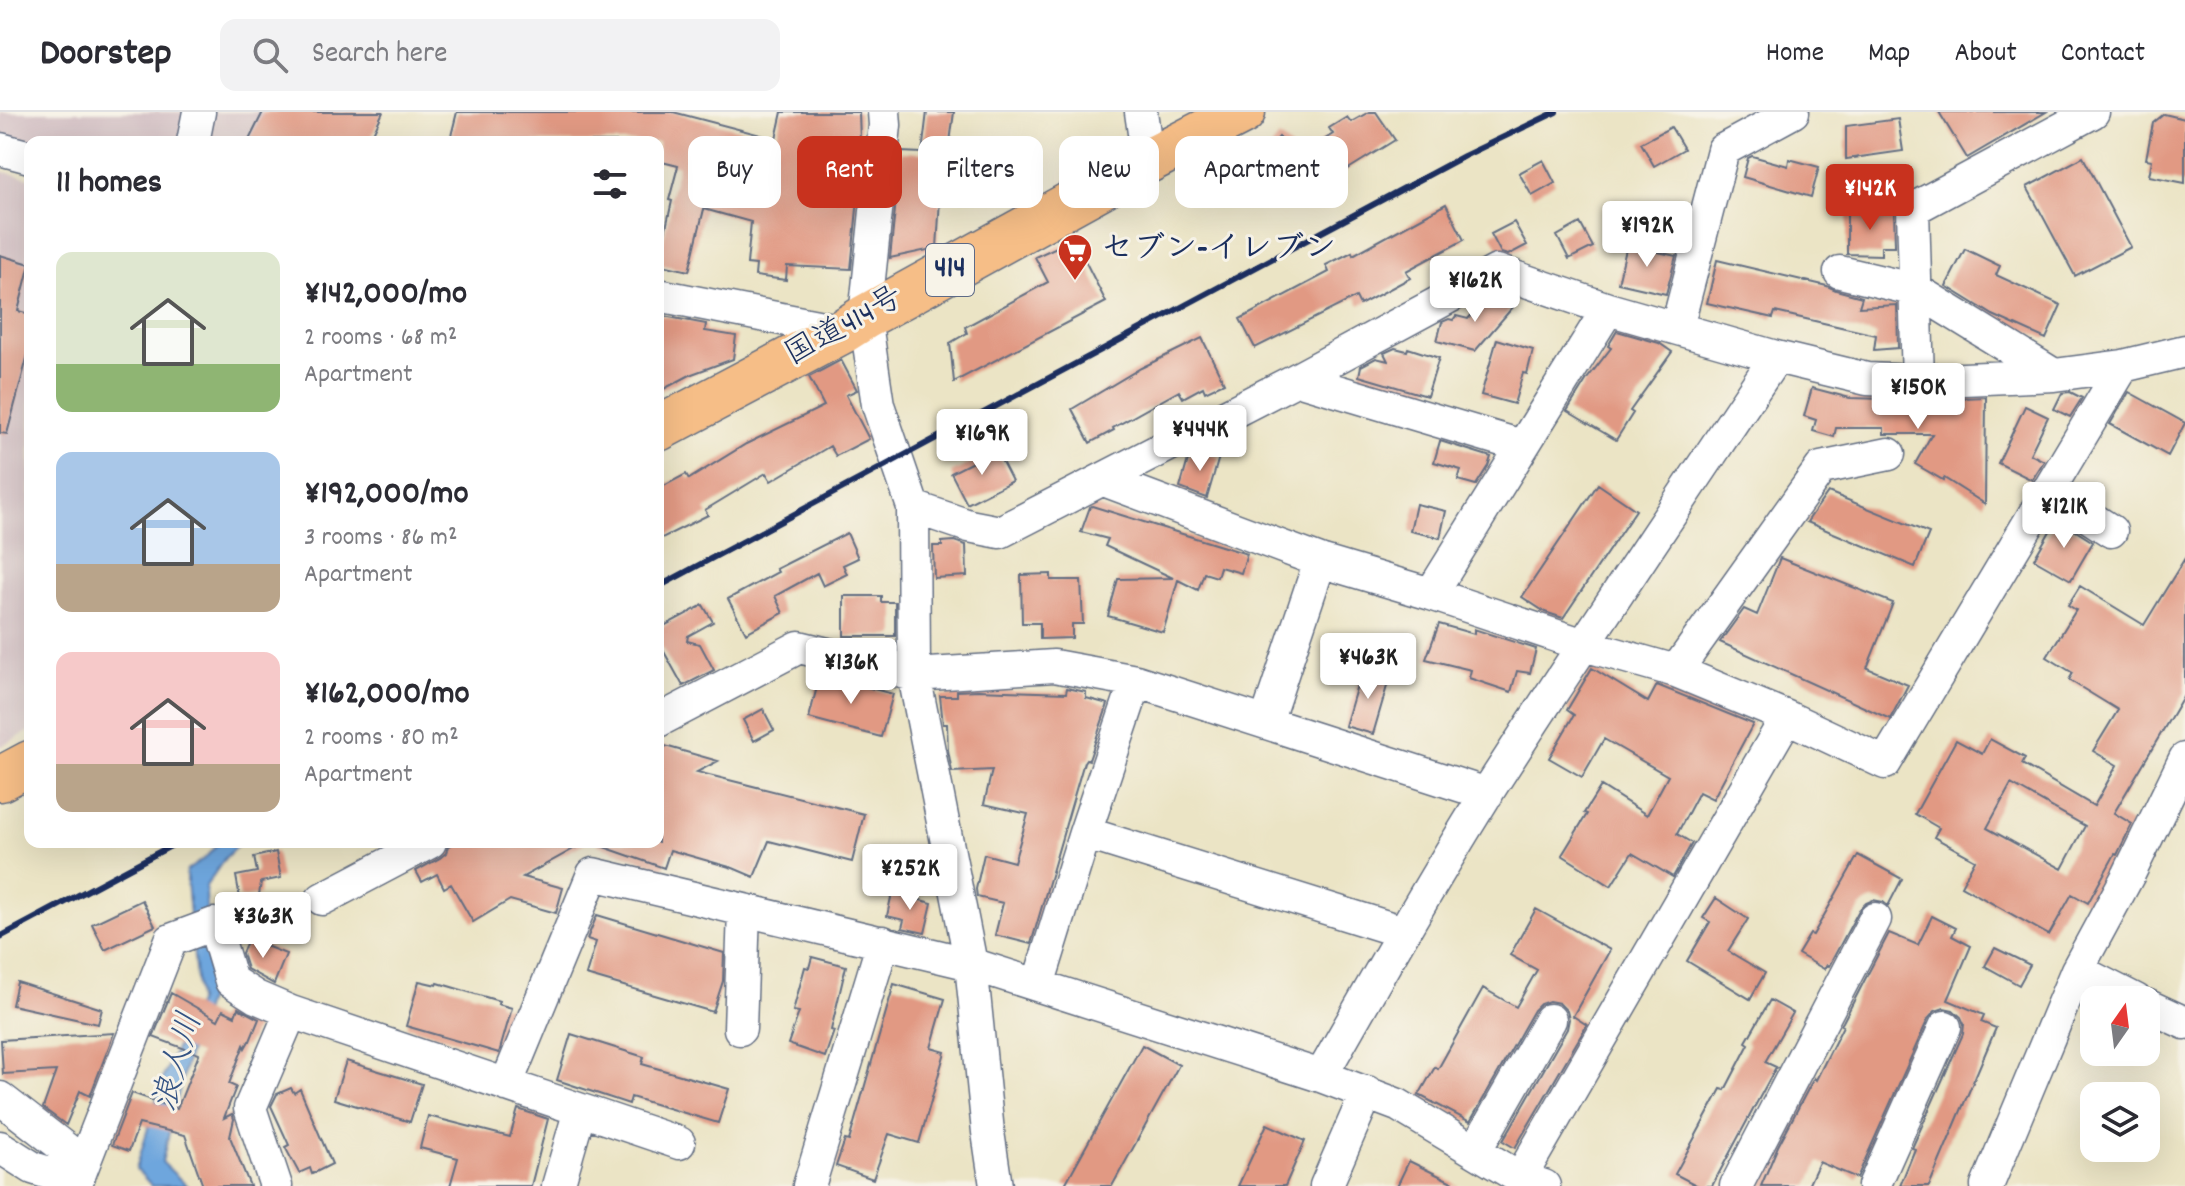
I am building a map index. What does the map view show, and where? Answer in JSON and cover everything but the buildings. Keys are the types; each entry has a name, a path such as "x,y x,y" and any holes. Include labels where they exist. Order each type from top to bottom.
{"highway":[{"name":"国道414号","path":"1159,155 1234,114"},
{"name":"国道414号","path":"664,426 1063,208"},
{"path":"0,779 24,766"}],"street":[{"path":"194,136 199,112"},
{"path":"884,112 885,125 854,324 913,507 914,675 971,964 996,1186"},
{"path":"1141,112 1144,136"},
{"path":"1677,327 1723,150 1793,112"},
{"path":"1918,381 1913,209 2093,112"},
{"path":"0,149 24,155"},
{"path":"913,507 969,526 1000,532 1297,379 1497,271 1608,309 1776,357 1867,379 1918,381 2054,375 2123,366 2185,351"},
{"path":"1840,272 1916,290 2054,375"},
{"path":"664,296 854,324"},
{"path":"1431,594 1608,309"},
{"path":"1321,1076 1487,794 1776,357"},
{"path":"1104,480 1320,561 1676,671 1787,717 1885,763 2123,366"},
{"path":"1297,379 1522,446"},
{"path":"1676,671 1821,468 1889,454"},
{"path":"2048,490 2111,531"},
{"path":"1266,722 1320,561"},
{"path":"664,718 799,647 914,675 1054,666 1136,681 1487,794"},
{"path":"1038,985 1136,681"},
{"path":"506,1085 593,874 971,964 1321,1076 1398,1105 1532,1182 1787,717"},
{"path":"1987,1186 2077,970 2129,874 2185,759"},
{"path":"1085,833 1403,932"},
{"path":"322,899 419,848"},
{"path":"740,1029 744,910"},
{"path":"1736,1186 1875,919"},
{"path":"79,1177 171,940 214,924 231,981 256,997 291,1012 679,1143"},
{"path":"809,1186 883,942"},
{"path":"2077,970 2108,986"},
{"path":"2160,1011 2185,1023"},
{"path":"276,1186 250,1108 291,1012"},
{"path":"1475,1151 1550,1020"},
{"path":"1874,1186 1945,1027"},
{"path":"1326,1186 1367,1092"},
{"path":"0,1098 79,1177"},
{"path":"558,1186 580,1110"},
{"path":"0,1147 33,1168 79,1177"}],"shaded area":[{"path":"0,112 300,112 290,136 24,136 24,141 0,135"},
{"path":"0,171 24,177 24,734 0,747"}],"water":[{"name":"浪人川","path":"214,848 235,848 206,886 208,966 212,986 186,1063 162,1162 187,1186 152,1186 136,1169 163,1077 198,1001 186,871"}],"railway":[{"path":"664,584 1464,156 1556,112"},
{"path":"0,937 167,848"}],"place":[{"name":"セブン-イレブン","path":"1075,282"}]}
